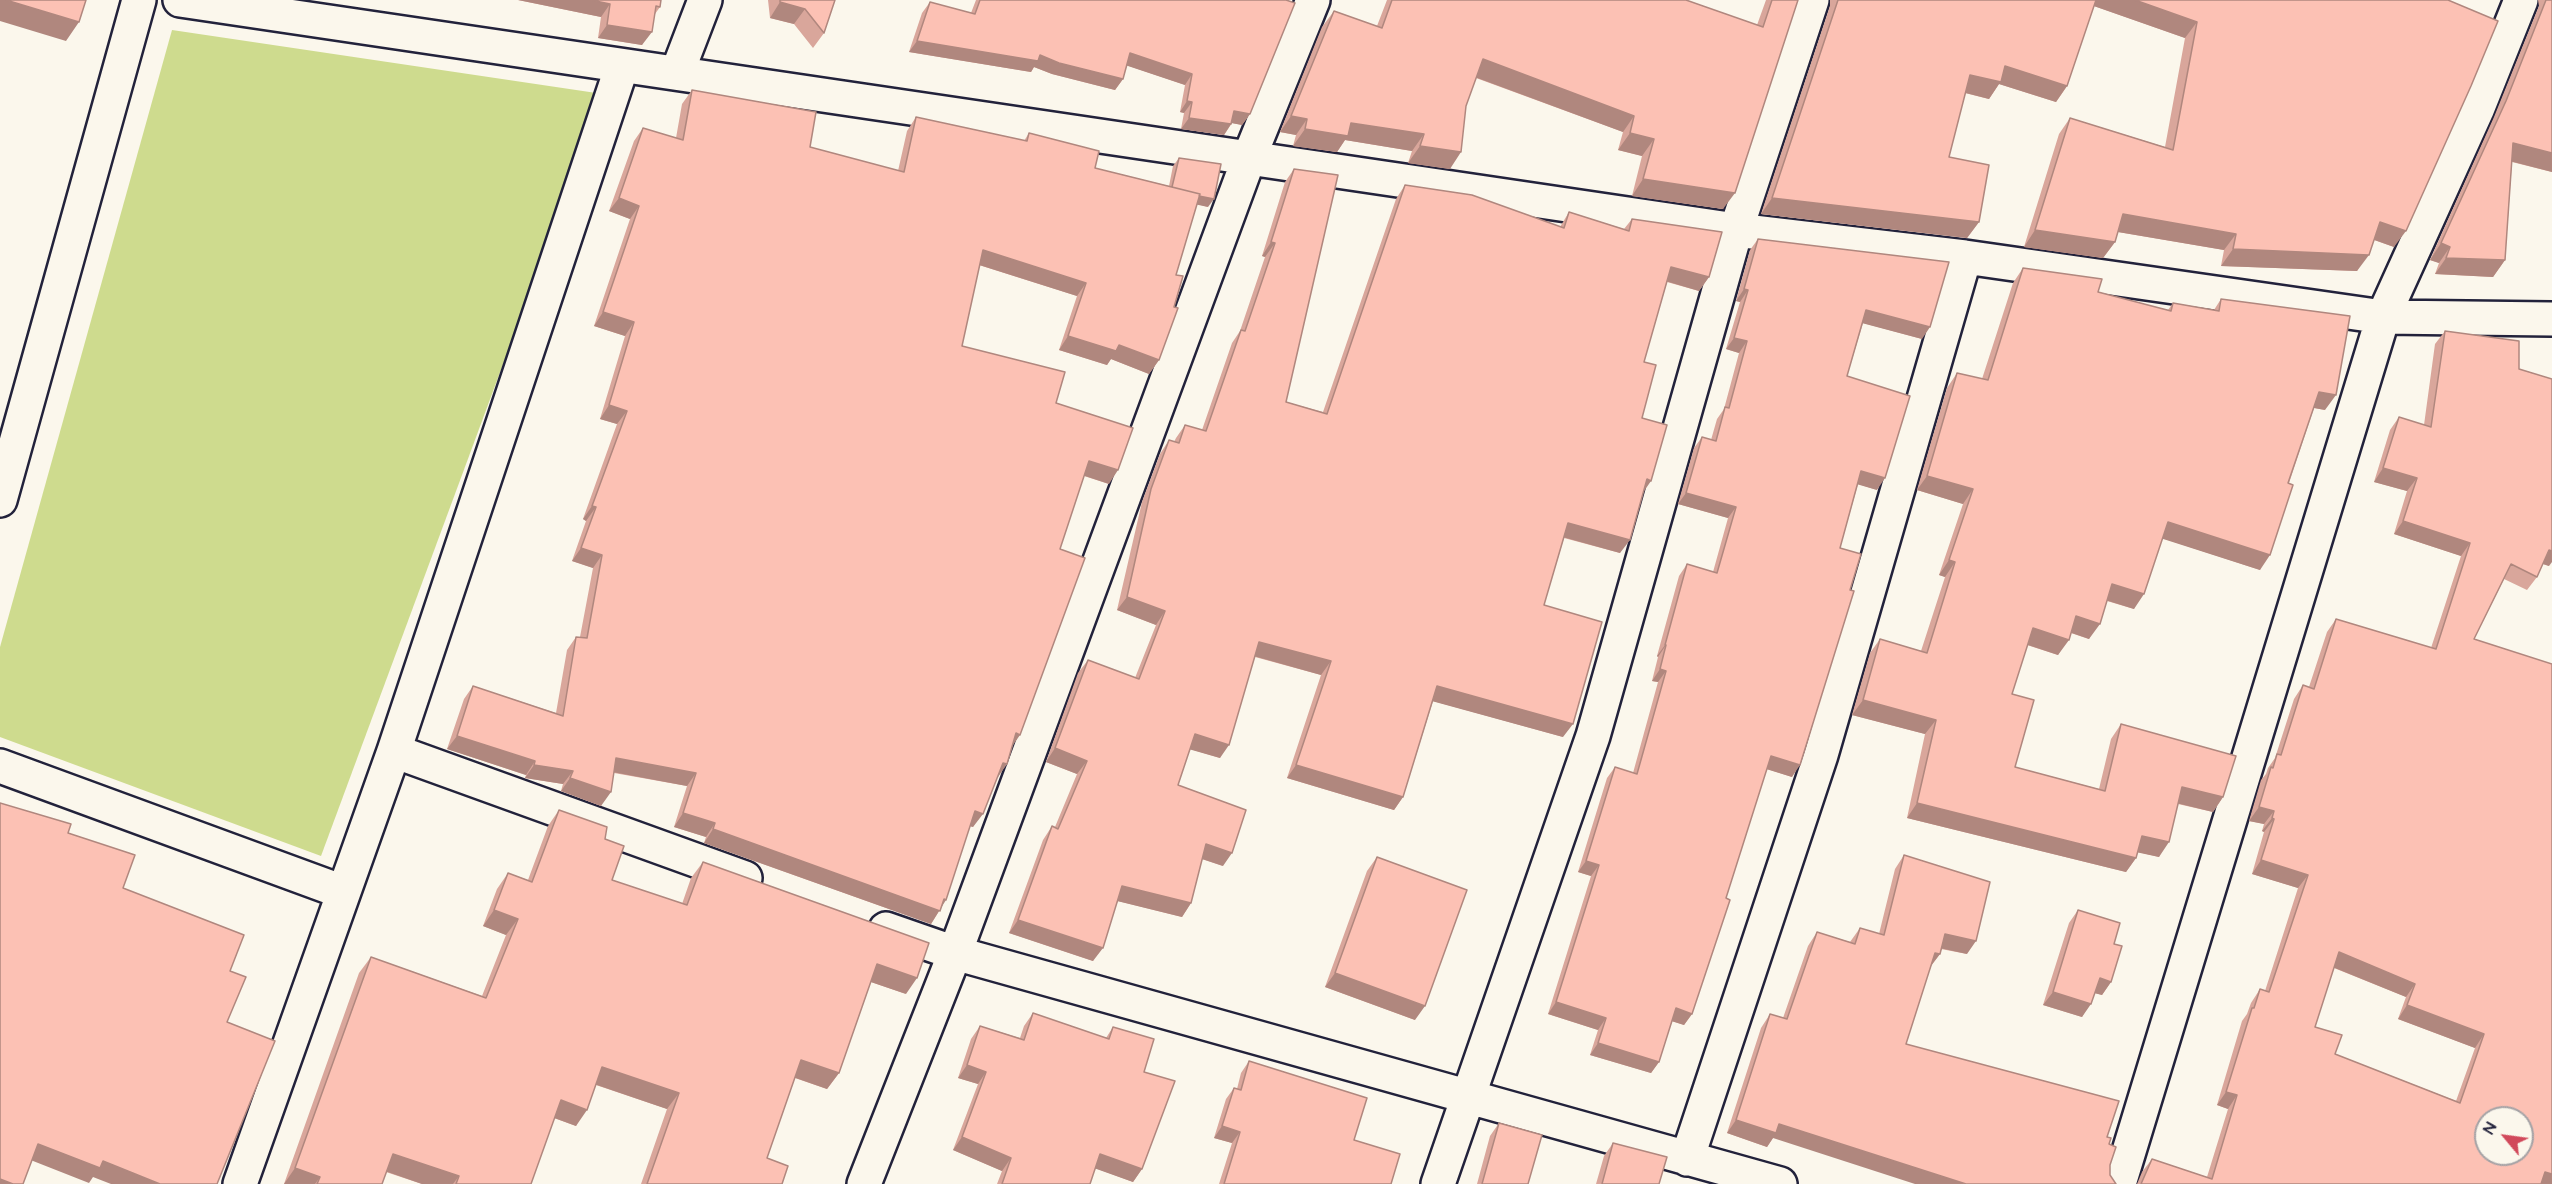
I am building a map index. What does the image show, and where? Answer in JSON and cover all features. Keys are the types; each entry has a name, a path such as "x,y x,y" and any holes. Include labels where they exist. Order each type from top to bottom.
{"street":[{"path":"0,500 139,0"},
{"path":"180,0 1736,230 1965,257 2383,317 2552,319"},
{"path":"677,73 705,0"},
{"path":"864,1184 955,953 1249,158 1313,0"},
{"path":"1438,1184 1466,1097 1593,736 1736,230 1812,0"},
{"path":"2119,1184 2383,317 2477,110 2521,0"},
{"path":"240,1184 394,751 622,66"},
{"path":"1687,1159 1821,755 1965,257"},
{"path":"394,751 775,888"},
{"path":"0,766 343,892"},
{"path":"854,917 955,953 1780,1184"}],"green space":[{"path":"172,30 603,94 321,856 0,737 0,647"}],"building":[{"path":"6,0 86,0 79,22"},
{"path":"591,0 661,0 660,7 656,6 652,32 607,25 610,4"},
{"path":"780,0 835,0 824,33 805,9 780,2"},
{"path":"980,0 1286,0 1295,3 1250,114 1234,111 1231,124 1189,118 1192,102 1187,101 1192,74 1130,53 1123,79 1059,63 1040,55 1038,61 917,41 930,2 975,14"},
{"path":"1392,0 1686,0 1763,27 1772,0 1798,0 1735,193 1643,179 1654,139 1630,133 1634,116 1483,59 1466,106 1461,152 1420,146 1424,134 1351,123 1348,136 1305,129 1307,119 1291,116 1334,11 1382,28"},
{"path":"1838,0 2096,0 2067,86 2005,66 2001,82 1970,75 1949,157 1989,165 1979,222 1772,198"},
{"path":"2135,0 2448,0 2498,21 2406,231 2380,222 2369,255 2233,249 2236,234 2123,214 2115,242 2035,230 2070,118 2173,150 2197,22"},
{"path":"2546,0 2552,0 2552,153 2513,143 2505,260 2446,258 2450,247 2441,243 2506,101"},
{"path":"692,90 816,112 810,147 904,172 916,117 1027,141 1029,133 1099,151 1095,168 1200,194 1176,275 1183,276 1174,307 1178,308 1159,360 1119,345 1116,351 1068,336 1086,283 983,250 962,346 1065,372 1056,403 1133,428 1118,470 1089,461 1060,549 1085,558 1020,735 1016,733 1007,764 1003,763 983,814 975,811 946,900 944,899 940,911 713,829 715,823 683,813 696,773 616,758 611,792 570,778 573,771 534,765 535,761 457,736 473,686 563,716 576,637 587,638 602,555 581,548 596,507 592,506 627,411 609,405 634,322 603,312 639,206 619,198 643,128 683,140"},
{"path":"1179,158 1221,164 1214,199 1172,187"},
{"path":"1294,169 1338,175 1286,402 1327,414 1405,185 1472,195 1564,228 1569,212 1629,231 1632,219 1722,232 1709,277 1671,267 1644,362 1656,365 1642,418 1667,425 1651,481 1647,479 1630,540 1568,523 1544,605 1602,622 1573,724 1437,686 1403,797 1296,765 1331,661 1259,642 1229,745 1195,734 1178,785 1246,810 1232,853 1206,844 1191,903 1122,886 1103,948 1018,920 1052,826 1058,829 1087,761 1055,748 1088,660 1139,679 1165,611 1127,597 1151,489 1169,440 1179,443 1185,425 1206,431 1241,330 1245,331 1275,243 1271,242"},
{"path":"1758,239 1949,262 1930,327 1866,310 1847,376 1910,396 1885,478 1861,471 1840,548 1861,554 1850,590 1854,591 1800,765 1771,756 1726,898 1730,900 1692,1014 1676,1008 1659,1062 1598,1043 1606,1018 1556,1002 1599,865 1586,861 1615,767 1637,774 1666,671 1660,669 1687,564 1717,573 1736,507 1686,493 1702,437 1716,441 1725,407 1729,408 1747,341 1734,338 1748,290 1744,289"},
{"path":"2023,268 2102,279 2098,292 2171,311 2173,303 2219,311 2221,299 2350,316 2336,395 2319,392 2288,483 2293,485 2270,555 2168,522 2144,594 2112,584 2100,624 2076,616 2069,640 2033,628 2012,694 2034,700 2015,767 2105,791 2121,724 2236,756 2223,797 2182,787 2169,842 2142,836 2136,858 1917,803 1936,720 1863,700 1880,639 1927,653 1955,562 1949,560 1973,489 1927,476 1957,373 1988,380"},
{"path":"2445,331 2519,341 2519,369 2552,379 2552,551 2549,550 2537,577 2511,564 2474,639 2552,664 2552,1174 2545,1172 2541,1184 2141,1184 2152,1159 2212,1179 2237,1095 2226,1092 2252,1008 2254,1008 2260,989 2269,992 2308,875 2261,860 2274,819 2272,818 2274,811 2259,807 2271,767 2273,768 2277,754 2281,755 2303,685 2314,689 2336,619 2436,649 2470,543 2403,521 2417,478 2383,468 2399,417 2431,427","holes":["2339,952 2415,984 2407,1005 2484,1034 2460,1103 2335,1054 2342,1035 2315,1027"]},
{"path":"0,803 71,824 68,833 135,855 123,888 244,935 230,971 246,977 227,1022 275,1041 217,1184 160,1184 103,1161 100,1168 38,1144 23,1184 13,1184 0,1179"},
{"path":"559,810 607,827 605,839 624,846 612,880 687,905 703,862 929,943 917,978 877,964 839,1073 801,1060 767,1158 788,1166 782,1184 647,1184 679,1093 602,1067 587,1110 561,1100 531,1184 456,1184 459,1176 393,1154 382,1184 317,1184 320,1177 295,1168 371,957 486,998 518,919 494,910 508,873 532,882"},
{"path":"1904,855 1990,882 1976,941 1945,934 1940,954 1935,953 1906,1044 2119,1101 2107,1137 2111,1138 2109,1144 2116,1147 2110,1165 2110,1175 2116,1184 1966,1184 1779,1124 1776,1133 1736,1120 1770,1014 1787,1019 1817,932 1855,944 1860,928 1884,935"},
{"path":"1377,857 1467,890 1425,1006 1335,973"},
{"path":"2078,910 2120,923 2114,944 2122,946 2111,982 2100,978 2091,1004 2053,992"},
{"path":"1033,1013 1109,1039 1113,1027 1154,1039 1144,1072 1175,1081 1142,1169 1100,1154 1090,1184 1002,1184 1011,1158 962,1137 986,1072 967,1065 980,1026 1024,1040"},
{"path":"1249,1061 1367,1098 1354,1140 1400,1154 1391,1184 1224,1184 1240,1132 1222,1126 1234,1088 1241,1090"},
{"path":"1499,1123 1542,1135 1528,1184 1482,1184"},
{"path":"1613,1143 1667,1157 1659,1184 1602,1184"}]}
